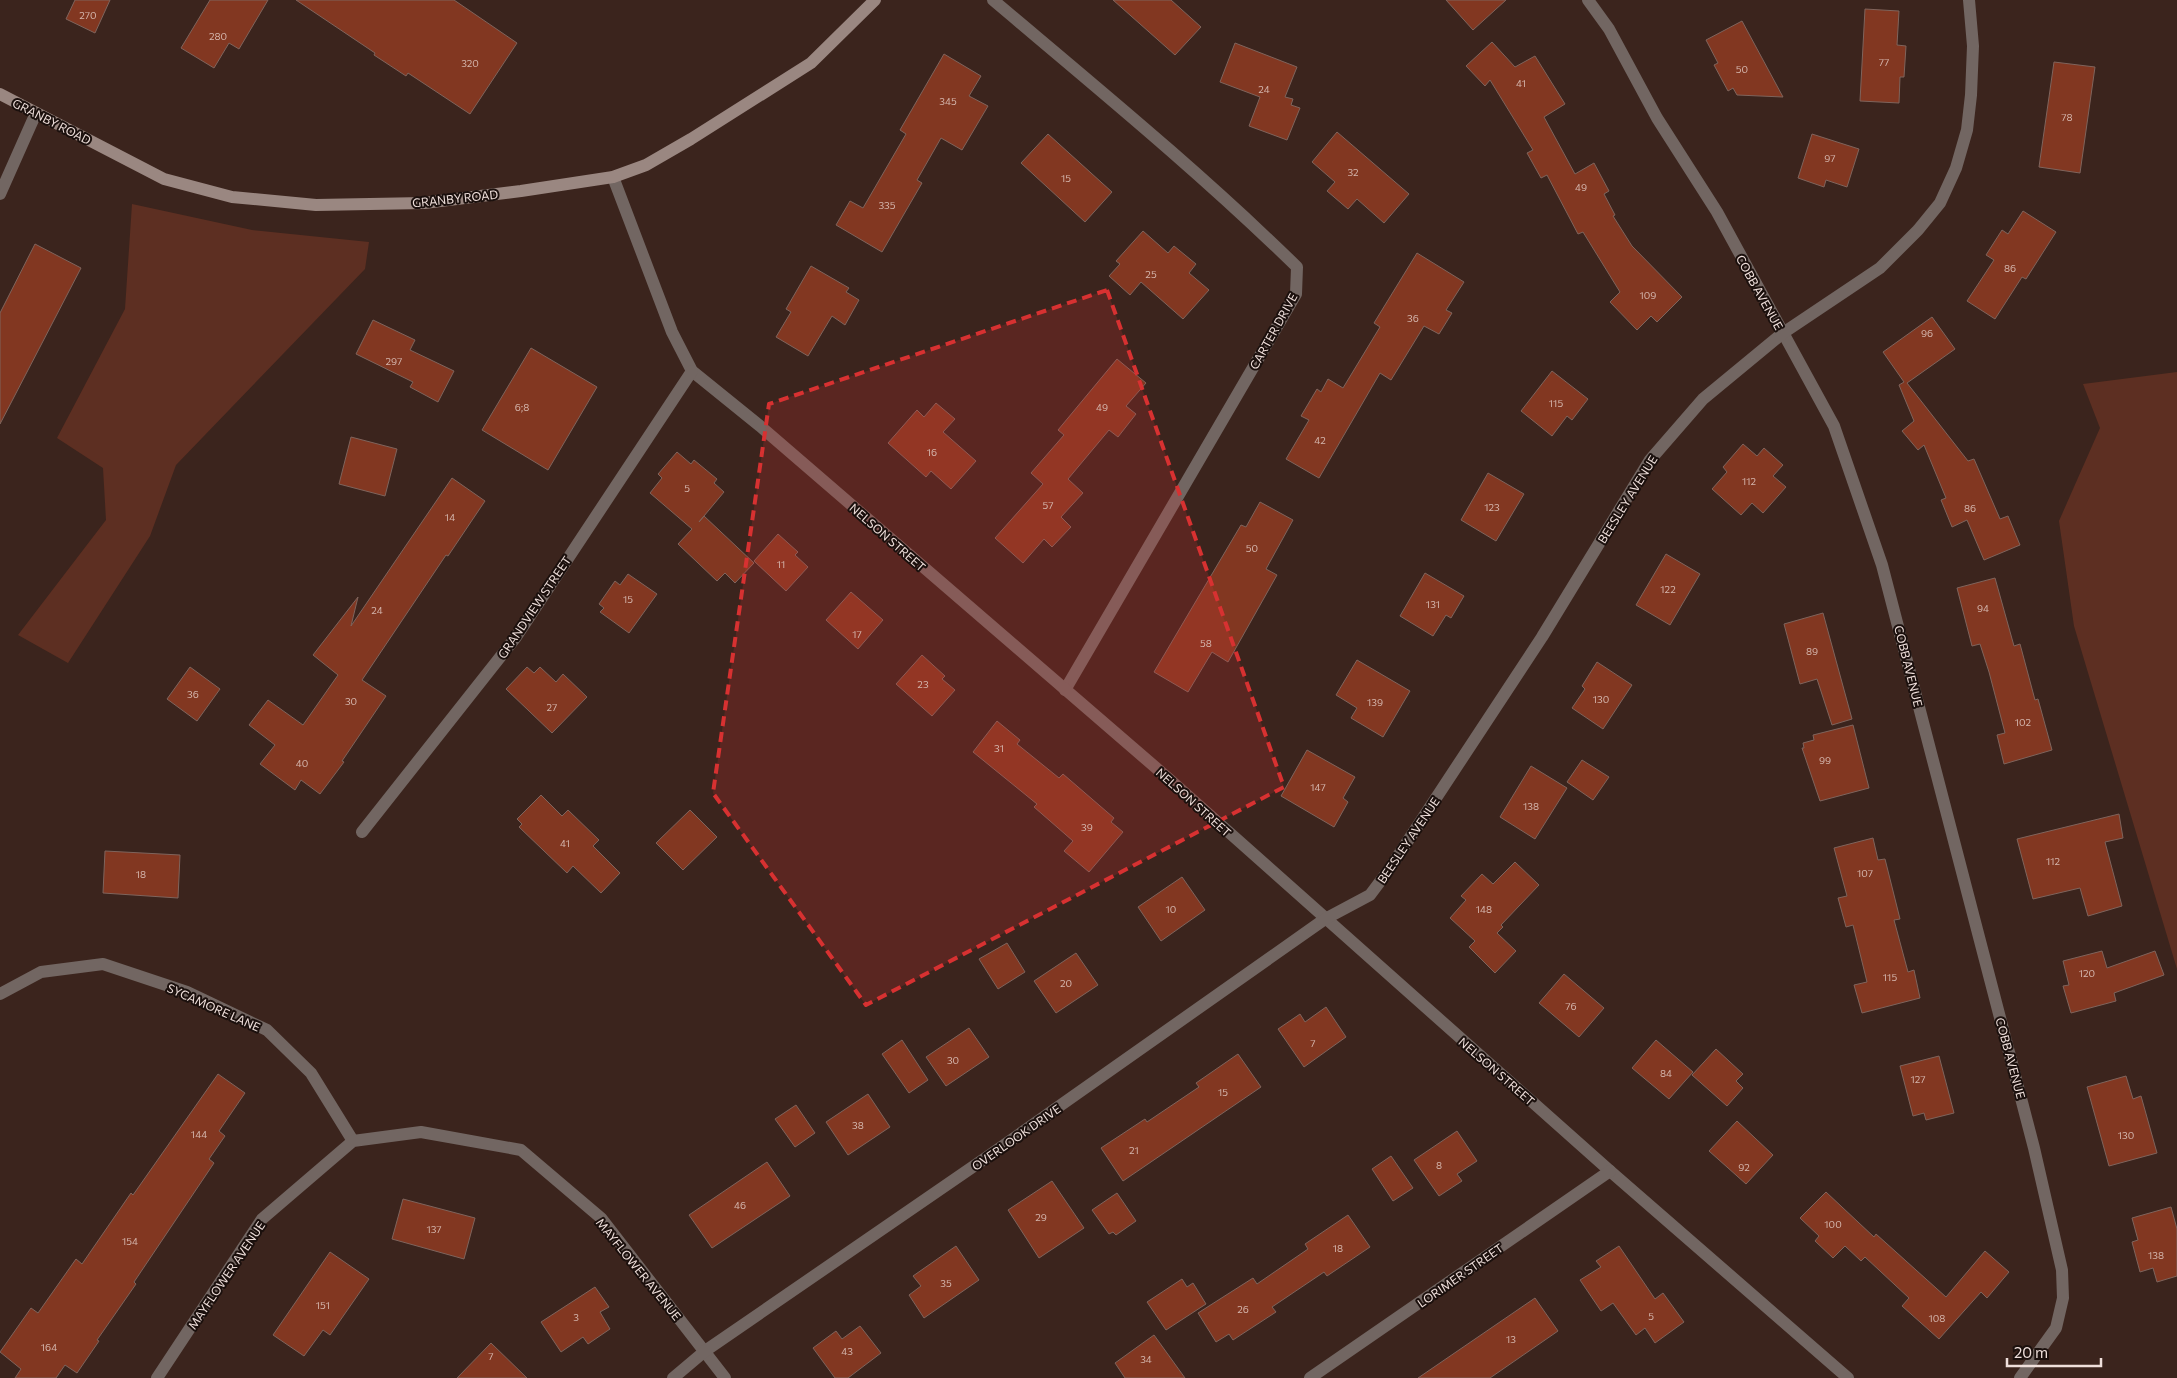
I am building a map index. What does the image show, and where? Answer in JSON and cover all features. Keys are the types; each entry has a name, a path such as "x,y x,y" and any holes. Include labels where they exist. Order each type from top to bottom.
{"main road":[{"name":"GRANBY ROAD","path":"0,94 164,179 232,197 316,205 424,203 613,177 646,165 691,139 811,62 876,0"}],"street":[{"name":"CARTER DRIVE","path":"993,0 1089,81 1263,234 1297,267 1296,294 1065,690"},
{"name":"COBB AVENUE","path":"1588,0 1609,29 1657,118 1716,212 1834,426 1882,565 2034,1148 2062,1270 2063,1298 2056,1328 2020,1378"},
{"name":"BEESLEY AVENUE","path":"1324,919 1370,895 1388,871 1542,637 1650,460 1703,399 1783,333 1880,268 1918,230 1940,204 1956,168 1967,130 1973,46 1969,0"},
{"path":"0,194 36,113"},
{"name":"NELSON STREET","path":"613,177 672,332 692,371 760,426 1168,778 1610,1172 1848,1378"},
{"name":"GRANDVIEW STREET","path":"362,832 516,637 692,371"},
{"name":"OVERLOOK DRIVE","path":"673,1378 705,1351 990,1155 1324,919"},
{"name":"SYCAMORE LANE","path":"0,994 41,972 103,964 187,992 266,1030 311,1073 352,1141"},
{"name":"MAYFLOWER AVENUE","path":"157,1378 262,1219 352,1141 421,1132 521,1150 601,1218 725,1378"},
{"name":"LORIMER STREET","path":"1310,1378 1610,1172"}],"highlighted area":[{"path":"1107,290 1284,787 866,1005 713,793 769,404"}],"shaded area":[{"path":"132,204 252,230 369,242 365,269 176,465 150,536 68,663 18,635 106,520 103,468 57,438 125,309"},
{"path":"2177,372 2177,969 2074,626 2059,521 2100,428 2083,384"}],"building":[{"path":"75,0 110,0 95,33 66,19"},
{"path":"210,0 268,0 239,49 229,43 214,68 181,48"},
{"path":"296,0 454,0 517,43 470,114 408,73 406,76"},
{"path":"1113,0 1171,0 1201,27 1175,55"},
{"path":"1446,0 1506,0 1473,30"},
{"path":"1865,9 1899,11 1897,45 1906,46 1904,77 1900,77 1899,103 1860,101"},
{"path":"1742,21 1783,97 1737,95 1733,88 1728,91 1714,65 1718,63 1706,40"},
{"path":"1492,42 1515,67 1535,56 1565,104 1544,117 1575,174 1594,163 1609,191 1604,194 1615,215 1613,216 1632,246 1682,297 1657,322 1651,316 1637,330 1610,302 1620,292 1583,232 1578,234 1547,175 1541,178 1527,153 1533,150 1490,80 1485,86 1466,66"},
{"path":"1235,43 1297,67 1285,97 1293,99 1291,105 1300,108 1287,140 1249,126 1260,97 1220,82"},
{"path":"944,54 981,76 969,96 988,106 962,150 941,138 917,180 922,183 882,252 836,225 850,201 863,208 906,134 900,130"},
{"path":"2054,62 2095,67 2080,173 2039,167"},
{"path":"1337,132 1409,194 1384,223 1357,199 1348,209 1327,191 1335,182 1312,162"},
{"path":"1048,134 1112,192 1085,222 1021,163"},
{"path":"1812,134 1859,149 1847,187 1826,180 1824,187 1798,178"},
{"path":"2023,211 2056,232 2026,279 2022,277 1995,319 1967,301 1994,260 1986,255 2002,230 2008,234"},
{"path":"1143,231 1168,253 1174,246 1196,264 1189,273 1209,290 1183,319 1141,282 1130,295 1109,276 1120,264 1116,261"},
{"path":"35,244 81,268 0,424 0,313"},
{"path":"1417,253 1464,282 1446,310 1452,313 1439,334 1424,326 1391,380 1380,373 1319,478 1286,459 1309,420 1301,416 1317,389 1321,392 1328,379 1343,388 1380,327 1374,323"},
{"path":"811,266 849,288 846,292 859,300 845,325 832,316 808,356 776,337 791,312 786,309"},
{"path":"1932,317 1955,349 1907,383 1968,461 1974,459 2000,519 2008,516 2020,545 1984,560 1967,520 1952,527 1941,500 1946,498 1924,445 1918,450 1902,431 1914,421 1899,385 1904,382 1883,352"},
{"path":"373,320 415,340 410,350 454,371 438,402 410,387 413,382 356,354"},
{"path":"531,348 597,387 548,470 482,430"},
{"path":"1117,359 1146,383 1126,406 1136,414 1118,437 1109,430 1068,479 1083,493 1061,517 1071,527 1052,547 1044,539 1023,563 995,538 1043,484 1031,473 1064,435 1058,430"},
{"path":"1552,371 1588,399 1572,420 1567,416 1552,436 1521,411"},
{"path":"936,403 955,419 943,432 976,461 951,489 931,471 926,477 888,443 917,410 924,417"},
{"path":"351,437 397,449 385,496 339,484"},
{"path":"1743,444 1757,456 1764,448 1783,465 1773,476 1786,487 1763,513 1752,503 1741,515 1712,489 1727,472 1723,467"},
{"path":"677,452 691,464 694,460 717,479 714,483 724,492 704,516 754,563 735,583 725,573 717,581 678,544 692,529 650,493 662,478 658,474"},
{"path":"1488,473 1524,494 1496,541 1461,520"},
{"path":"452,478 485,501 448,556 446,555 362,680 386,696 342,761 344,762 320,794 301,780 295,790 260,764 275,745 249,725 268,700 303,725 338,675 313,655 358,597 351,626"},
{"path":"1260,502 1293,520 1266,569 1277,575 1228,662 1212,652 1188,692 1154,672 1241,525 1246,527"},
{"path":"778,534 798,552 795,555 808,567 786,591 754,561"},
{"path":"1666,554 1700,574 1670,625 1636,605"},
{"path":"1425,573 1464,596 1451,618 1446,615 1433,636 1400,616"},
{"path":"628,574 657,594 629,633 600,612 604,608 599,604 615,581 620,585"},
{"path":"1995,578 2014,646 2020,644 2035,700 2038,699 2052,750 2004,764 1997,735 2005,733 1989,672 1980,644 1972,646 1957,588"},
{"path":"851,592 883,620 858,649 826,620"},
{"path":"1823,613 1852,719 1832,725 1817,679 1800,684 1784,624"},
{"path":"922,655 945,676 942,679 955,690 932,716 896,684"},
{"path":"1357,660 1410,691 1383,737 1351,718 1357,708 1336,695"},
{"path":"1597,662 1632,685 1603,729 1572,708 1585,689 1582,686"},
{"path":"190,667 220,689 197,721 167,699"},
{"path":"527,667 534,673 540,667 556,682 563,674 587,697 552,733 506,689"},
{"path":"997,721 1020,740 1017,744 1059,778 1063,774 1114,818 1111,822 1123,832 1089,872 1064,851 1073,841 1034,807 1037,804 973,752"},
{"path":"1853,725 1869,788 1820,801 1802,748 1804,748 1803,743 1814,740 1813,735"},
{"path":"1307,750 1355,777 1343,798 1348,802 1334,827 1281,796"},
{"path":"1582,760 1609,777 1593,800 1567,782"},
{"path":"1531,766 1567,788 1535,839 1500,817"},
{"path":"541,795 562,816 568,810 599,840 593,846 620,873 601,893 573,866 567,873 519,827 522,824 517,819"},
{"path":"690,810 717,837 683,870 656,843"},
{"path":"2119,814 2123,838 2105,842 2122,906 2088,916 2080,888 2033,899 2017,839"},
{"path":"1873,838 1878,860 1885,859 1900,919 1894,920 1908,972 1914,970 1920,998 1862,1013 1854,985 1867,982 1853,925 1846,927 1838,898 1847,896 1834,848"},
{"path":"105,851 180,855 178,898 103,893"},
{"path":"1515,862 1539,885 1501,925 1503,927 1497,933 1516,951 1495,973 1469,947 1475,941 1450,918 1466,900 1461,896 1482,874 1493,884"},
{"path":"1182,877 1205,910 1161,941 1138,907"},
{"path":"1007,943 1025,972 998,989 979,959"},
{"path":"2102,951 2107,968 2155,951 2164,975 2114,993 2116,1001 2071,1013 2063,986 2069,985 2063,961"},
{"path":"1076,953 1098,985 1056,1013 1034,981"},
{"path":"1564,974 1604,1008 1579,1037 1539,1003"},
{"path":"1326,1007 1346,1037 1304,1067 1278,1029 1300,1014 1305,1022"},
{"path":"969,1028 989,1057 946,1086 926,1057"},
{"path":"902,1040 928,1080 909,1093 882,1054"},
{"path":"1656,1040 1693,1072 1669,1099 1632,1068"},
{"path":"1716,1049 1743,1074 1736,1081 1743,1088 1727,1106 1692,1075"},
{"path":"1238,1054 1261,1087 1123,1181 1101,1148 1145,1119 1147,1122 1199,1087 1196,1083"},
{"path":"1939,1056 1954,1113 1926,1120 1924,1113 1913,1116 1900,1066"},
{"path":"218,1074 245,1093 219,1131 225,1136 209,1159 214,1163 134,1282 136,1284 97,1340 99,1341 77,1373 65,1365 56,1378 15,1378 21,1369 0,1352 31,1308 38,1313 76,1259 82,1264"},
{"path":"2126,1076 2133,1099 2141,1096 2157,1153 2109,1166 2087,1087"},
{"path":"868,1094 890,1127 848,1155 826,1122"},
{"path":"796,1105 815,1133 795,1147 775,1119"},
{"path":"1737,1121 1773,1155 1746,1184 1709,1151"},
{"path":"1457,1131 1477,1161 1457,1174 1462,1181 1439,1196 1414,1160"},
{"path":"1391,1156 1413,1188 1393,1201 1372,1169"},
{"path":"767,1162 790,1196 712,1248 689,1215"},
{"path":"1052,1181 1084,1228 1039,1258 1008,1210"},
{"path":"1826,1192 1874,1237 1876,1234 1946,1297 1985,1251 2009,1272 1987,1298 1981,1292 1939,1339 1902,1306 1909,1298 1865,1257 1861,1261 1845,1246 1833,1258 1815,1241 1819,1236 1800,1218"},
{"path":"1117,1193 1136,1221 1116,1235 1113,1232 1109,1234 1092,1210"},
{"path":"403,1199 475,1218 464,1259 392,1239"},
{"path":"2171,1207 2177,1229 2177,1276 2157,1282 2153,1268 2140,1272 2132,1242 2138,1240 2132,1218"},
{"path":"1348,1215 1370,1247 1327,1276 1324,1272 1272,1307 1276,1312 1233,1340 1229,1334 1216,1342 1198,1313 1253,1278 1257,1284 1308,1249 1305,1244"},
{"path":"956,1246 979,1280 924,1318 909,1295 921,1286 913,1276"},
{"path":"1619,1246 1655,1299 1663,1293 1684,1322 1655,1343 1645,1328 1636,1335 1613,1303 1601,1311 1580,1280 1601,1267 1596,1261"},
{"path":"330,1252 369,1279 330,1335 323,1330 304,1356 273,1335"},
{"path":"1182,1279 1187,1287 1193,1283 1206,1304 1166,1330 1147,1302"},
{"path":"595,1287 609,1307 600,1312 610,1329 588,1344 583,1337 561,1352 541,1322"},
{"path":"1535,1298 1558,1331 1490,1378 1418,1378"},
{"path":"860,1326 881,1353 848,1378 835,1378 813,1348 836,1331 842,1339"},
{"path":"1154,1335 1185,1378 1125,1378 1115,1363"},
{"path":"491,1343 527,1378 457,1378"}]}
